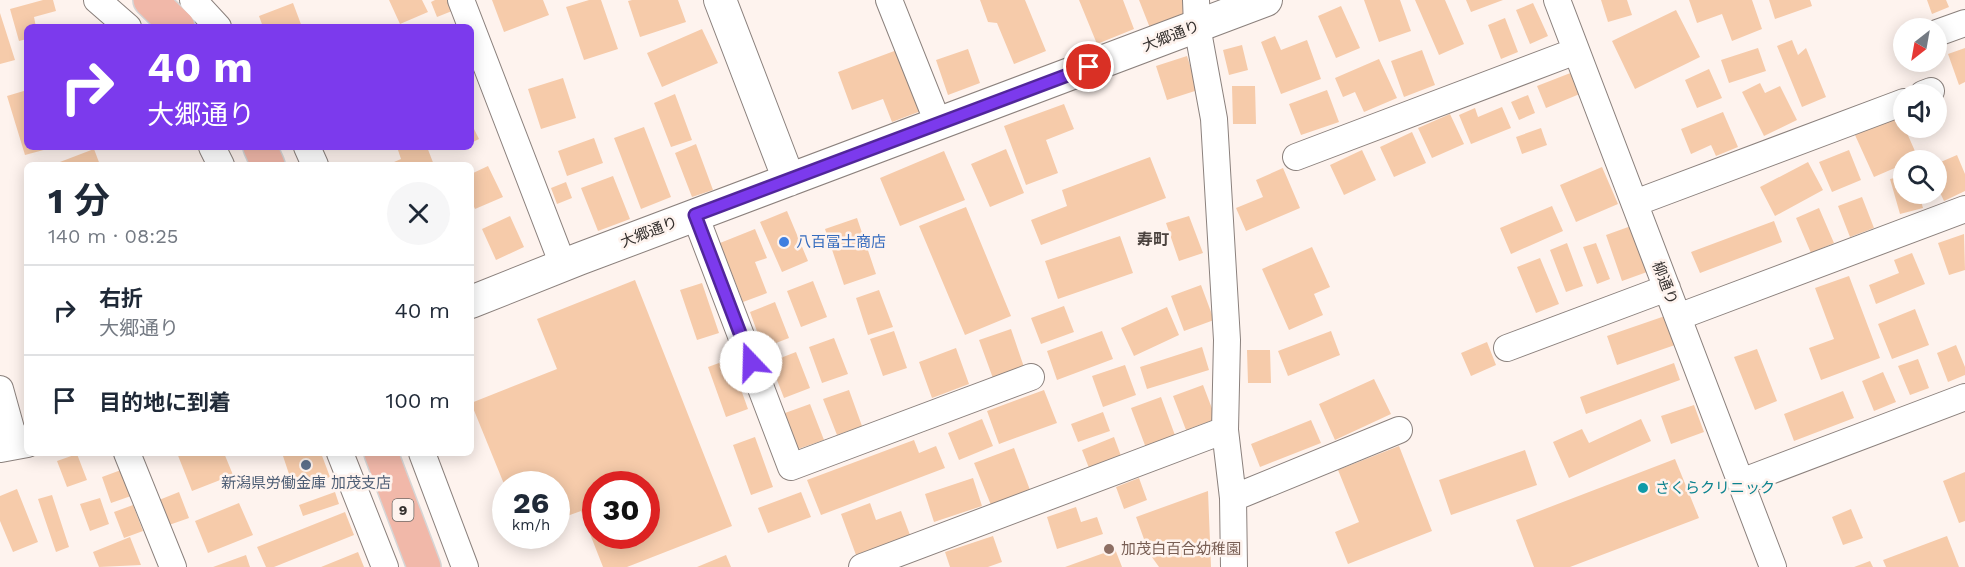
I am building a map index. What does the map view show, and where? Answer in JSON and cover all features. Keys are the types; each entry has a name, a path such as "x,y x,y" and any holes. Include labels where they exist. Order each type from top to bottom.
{"main road":[{"path":"150,0 175,24"},
{"name":"9","path":"382,456 424,567"}],"street":[{"path":"97,0 125,24"},
{"path":"194,0 215,24"},
{"path":"461,0 470,24"},
{"path":"720,0 789,180"},
{"path":"890,0 938,123"},
{"name":"大郷通り","path":"474,302 563,265 938,123 1197,13 1266,0"},
{"name":"柳通り","path":"1557,0 1773,567"},
{"path":"1197,13 1214,119 1227,340 1225,430 1233,498 1234,567"},
{"path":"1947,29 1965,23"},
{"path":"474,34 563,265"},
{"path":"1296,157 1576,51"},
{"path":"1635,203 1893,106"},
{"path":"1678,317 1965,209"},
{"path":"695,215 791,467 1031,377"},
{"path":"1507,348 1667,288"},
{"path":"0,389 14,443"},
{"path":"1741,482 1965,397"},
{"path":"862,567 1225,430"},
{"path":"1233,498 1399,430"},
{"path":"128,456 173,567"},
{"path":"341,456 385,567"},
{"path":"423,456 465,567"}],"building":[{"path":"43,0 53,0 56,11 34,17 35,24 24,24 24,40 19,41 10,9"},
{"path":"389,0 422,0 428,12 400,24"},
{"path":"448,0 452,11 437,17 431,2"},
{"path":"492,0 543,0 549,15 504,32"},
{"path":"589,0 601,0 618,49 584,60 566,7"},
{"path":"678,0 686,22 640,37 628,1"},
{"path":"980,0 1025,0 1046,51 1014,64 997,23 988,22"},
{"path":"1079,0 1123,0 1134,29 1097,44"},
{"path":"1139,0 1182,0 1187,14 1150,28"},
{"path":"1364,0 1400,0 1411,31 1379,42"},
{"path":"1415,0 1445,0 1464,44 1439,55"},
{"path":"1466,0 1503,0 1471,12"},
{"path":"1601,0 1627,0 1632,15 1608,22"},
{"path":"1689,0 1752,0 1762,29 1732,41 1722,14 1697,23"},
{"path":"1769,0 1810,0 1812,6 1775,19"},
{"path":"1927,0 1946,0 1949,7 1932,14"},
{"path":"293,3 301,24 262,24 259,16"},
{"path":"1533,3 1548,36 1530,44 1516,10"},
{"path":"1341,6 1360,48 1336,58 1318,16"},
{"path":"1676,10 1700,57 1635,89 1612,41"},
{"path":"0,13 15,60 0,64"},
{"path":"1505,18 1518,52 1501,59 1488,25"},
{"path":"702,29 718,63 662,87 647,53"},
{"path":"1275,36 1281,50 1307,40 1321,79 1281,94 1261,42"},
{"path":"1792,40 1798,55 1806,48 1826,97 1802,107 1777,46"},
{"path":"1242,45 1248,70 1229,75 1223,50"},
{"path":"1758,48 1766,71 1729,83 1721,60"},
{"path":"1965,48 1965,82 1959,85 1948,54"},
{"path":"968,49 980,83 948,95 936,60"},
{"path":"897,50 921,111 892,122 883,99 852,110 838,72"},
{"path":"1422,50 1435,85 1404,97 1391,61"},
{"path":"1187,56 1198,90 1167,100 1156,66"},
{"path":"1379,59 1397,98 1364,112 1355,92 1343,97 1335,78"},
{"path":"1709,69 1722,98 1697,108 1685,80"},
{"path":"1573,72 1582,93 1546,108 1537,86"},
{"path":"563,78 576,118 541,129 528,89"},
{"path":"1760,83 1765,93 1780,86 1797,120 1764,136 1742,92"},
{"path":"1232,86 1255,86 1256,124 1233,124"},
{"path":"1327,90 1339,122 1301,135 1289,104"},
{"path":"24,91 24,150 44,150 25,155 7,96"},
{"path":"675,94 692,140 671,147 654,103"},
{"path":"1528,95 1535,113 1519,120 1511,102"},
{"path":"1064,104 1074,129 1046,140 1058,173 1026,185 1004,126"},
{"path":"1502,107 1511,128 1471,144 1459,115 1475,108 1478,117"},
{"path":"1723,112 1738,147 1716,156 1711,145 1691,154 1681,129"},
{"path":"1450,114 1464,144 1432,158 1418,128"},
{"path":"1893,118 1893,138 1909,138 1914,150 1893,150 1893,169 1874,177 1855,135"},
{"path":"644,127 671,197 641,209 614,138"},
{"path":"1541,128 1547,145 1522,154 1516,137"},
{"path":"474,129 479,139 474,142"},
{"path":"1412,132 1426,163 1394,177 1380,147"},
{"path":"594,138 603,163 567,176 558,151"},
{"path":"696,144 713,190 692,197 675,153"},
{"path":"1006,149 1024,193 990,207 971,164"},
{"path":"94,150 99,162 60,162"},
{"path":"398,150 428,150 433,162 394,162 401,159"},
{"path":"1362,150 1376,180 1344,195 1330,165"},
{"path":"1849,150 1861,180 1832,192 1819,162"},
{"path":"944,151 965,200 900,226 880,178"},
{"path":"1957,155 1965,174 1965,191 1947,200 1947,159"},
{"path":"1150,157 1166,198 1041,245 1031,220 1067,206 1062,190"},
{"path":"1808,162 1823,190 1775,216 1760,187"},
{"path":"488,166 503,197 475,209 474,173"},
{"path":"1602,167 1618,204 1576,222 1560,185"},
{"path":"1283,168 1300,208 1246,231 1236,208 1263,197 1256,180"},
{"path":"613,176 630,219 598,231 581,188"},
{"path":"566,182 572,198 557,204 551,188"},
{"path":"1862,197 1874,228 1850,237 1838,206"},
{"path":"1897,204 1922,204 1923,208 1900,214"},
{"path":"1552,206 1563,231 1511,254 1500,228"},
{"path":"966,207 1011,316 965,335 919,226"},
{"path":"1819,208 1834,243 1811,253 1796,218"},
{"name":"八百冨士商店","path":"787,211 808,261 782,272 760,222"},
{"path":"510,216 524,247 496,260 482,229"},
{"path":"1189,216 1203,253 1179,261 1166,223"},
{"path":"857,218 876,274 844,285 825,229"},
{"path":"1774,221 1782,242 1700,273 1691,252"},
{"path":"1631,226 1647,272 1622,281 1606,235"},
{"path":"755,229 767,258 755,262 767,293 743,302 720,243"},
{"path":"1964,234 1965,270 1949,275 1938,243"},
{"path":"1120,236 1133,273 1058,299 1045,261"},
{"path":"1567,243 1583,286 1566,292 1550,250"},
{"path":"1596,243 1610,279 1597,284 1583,247"},
{"path":"1312,247 1330,287 1314,294 1323,315 1289,330 1262,269"},
{"path":"1912,253 1925,284 1876,304 1869,285 1899,273 1894,260"},
{"path":"1540,258 1559,304 1536,313 1517,267"},
{"path":"1849,276 1880,358 1821,380 1809,348 1834,339 1815,288"},
{"path":"635,280 732,526 627,567 603,567 596,549 660,549 660,471 582,471 582,514 581,511 570,515 570,471 499,471 474,410 474,402 557,369 537,319"},
{"path":"813,281 827,317 801,327 787,291"},
{"path":"702,283 719,333 697,340 680,290"},
{"path":"1201,285 1214,320 1184,331 1171,296"},
{"path":"879,290 893,327 868,335 856,298"},
{"path":"775,302 789,338 763,348 750,312"},
{"path":"1064,306 1074,332 1041,344 1031,318"},
{"path":"1167,307 1179,335 1134,356 1121,328"},
{"path":"1915,309 1929,345 1892,359 1878,324"},
{"path":"1665,316 1675,345 1617,365 1607,336"},
{"path":"1011,329 1025,370 994,381 979,340"},
{"path":"894,331 907,368 883,376 870,339"},
{"path":"1102,331 1113,359 1057,380 1047,351"},
{"path":"1331,331 1340,355 1288,376 1278,351"},
{"path":"834,338 848,374 822,383 809,347"},
{"path":"1487,342 1496,365 1471,376 1461,353"},
{"path":"1956,345 1965,367 1965,375 1948,382 1937,353"},
{"path":"1202,347 1209,370 1147,389 1140,367"},
{"path":"956,348 969,384 932,398 919,362"},
{"path":"1757,349 1777,401 1755,410 1734,357"},
{"path":"1247,350 1270,350 1271,383 1248,383"},
{"path":"796,352 810,388 784,398 770,362"},
{"path":"730,359 748,409 726,417 708,367"},
{"path":"1918,359 1929,388 1910,395 1898,366"},
{"path":"1674,363 1680,380 1586,414 1580,397"},
{"path":"1125,365 1136,395 1103,407 1092,376"},
{"path":"1883,372 1896,402 1874,411 1862,381"},
{"path":"1374,379 1391,414 1335,440 1319,404"},
{"path":"1203,385 1216,419 1186,430 1173,396"},
{"path":"849,390 862,426 837,435 823,399"},
{"path":"1044,390 1057,423 999,444 987,411"},
{"path":"1843,391 1854,418 1794,441 1784,414"},
{"path":"1161,397 1176,438 1146,448 1131,408"},
{"path":"810,404 824,440 798,449 785,413"},
{"path":"1694,405 1704,432 1671,444 1661,416"},
{"path":"1103,412 1110,431 1078,442 1071,424"},
{"path":"982,419 993,446 959,460 948,433"},
{"path":"1641,419 1651,441 1569,478 1553,442 1582,429 1589,443"},
{"path":"1311,420 1321,443 1260,467 1251,444"},
{"path":"755,437 773,487 751,495 733,445"},
{"path":"1114,437 1121,456 1089,468 1082,450"},
{"path":"914,440 919,453 936,446 945,468 821,515 807,480"},
{"path":"1399,446 1432,531 1348,564 1335,532 1359,522 1338,470"},
{"path":"1014,448 1030,490 991,505 974,463"},
{"path":"1525,450 1537,485 1451,515 1439,480"},
{"path":"78,456 87,480 67,487 57,461"},
{"path":"178,456 225,456 233,475 192,491"},
{"name":"新潟県労働金庫 加茂支店","path":"283,456 322,456 330,477 294,489"},
{"name":"さくらクリニック","path":"1675,459 1699,518 1570,567 1534,567 1516,520"},
{"path":"121,470 131,496 111,503 102,477"},
{"path":"1965,472 1965,521 1959,523 1943,481"},
{"path":"973,478 982,506 934,522 925,494"},
{"path":"1139,478 1147,500 1124,509 1116,487"},
{"path":"17,489 38,542 13,552 0,521 0,496"},
{"path":"1208,491 1211,567 1159,567 1149,553 1136,517"},
{"path":"179,492 189,518 169,525 159,500"},
{"path":"335,492 339,504 303,516 299,505"},
{"path":"801,492 811,517 768,533 758,508"},
{"path":"52,495 69,547 56,552 38,499"},
{"path":"100,498 109,524 90,531 80,504"},
{"path":"239,503 253,535 208,553 195,521"},
{"path":"870,503 876,520 901,511 910,535 856,555 841,514"},
{"path":"133,505 143,531 124,538 114,512"},
{"path":"1076,507 1081,522 1097,517 1103,534 1057,549 1047,517"},
{"path":"1851,509 1863,538 1843,545 1832,517"},
{"path":"345,512 354,535 274,567 266,567 257,547"},
{"path":"993,536 1002,562 988,567 950,567 945,552"},
{"path":"1947,536 1959,567 1886,567 1883,560"},
{"path":"130,537 141,565 99,567 93,552"},
{"path":"1115,549 1122,567 1065,567"},
{"path":"358,552 364,567 321,567"},
{"path":"246,555 250,567 213,567"},
{"path":"726,555 731,567 697,567"},
{"path":"1870,561 1873,567 1854,567"}],"place":[{"name":"八百冨士商店","path":"784,242"},
{"name":"新潟県労働金庫 加茂支店","path":"306,465"},
{"name":"さくらクリニック","path":"1643,488"},
{"name":"加茂白百合幼稚園","path":"1109,549"}],"district":[{"name":"寿町","path":"1153,239"}],"route":[{"path":"751,362 695,215 1089,67"}]}
